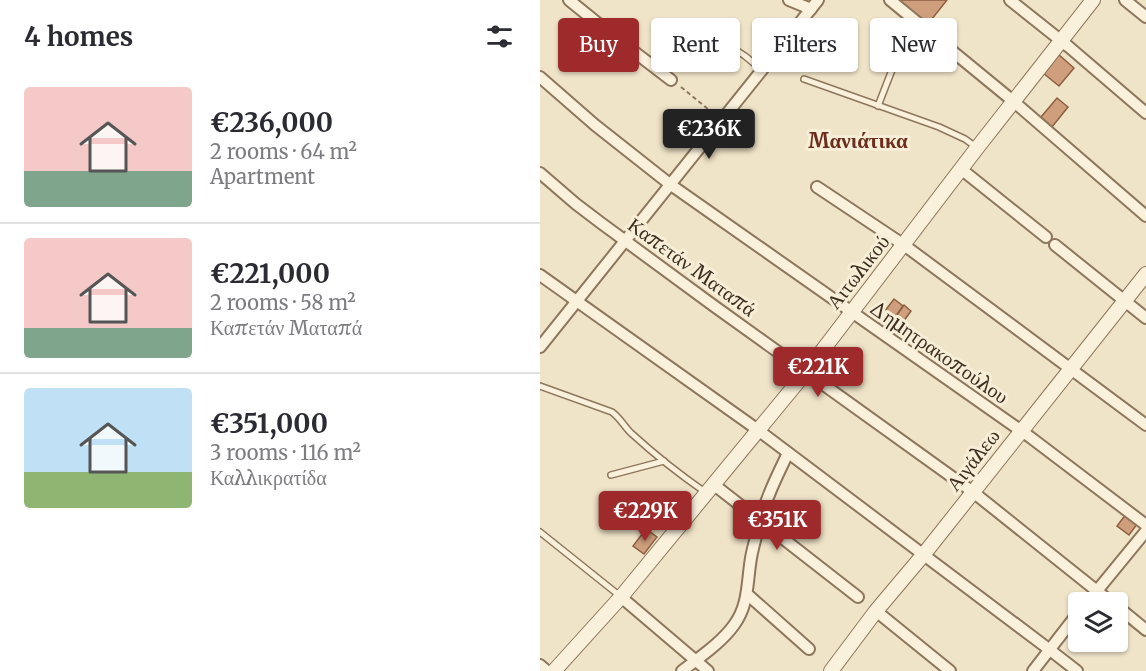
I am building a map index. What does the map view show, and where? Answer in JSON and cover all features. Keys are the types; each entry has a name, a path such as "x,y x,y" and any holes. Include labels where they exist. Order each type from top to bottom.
{"street":[{"path":"569,0 671,80"},
{"path":"789,0 814,5 804,18"},
{"path":"890,0 1013,101 1146,216"},
{"path":"1010,0 1146,113"},
{"name":"Αιτωλικού","path":"554,671 621,597 806,372 1093,0"},
{"path":"1125,0 1146,17"},
{"path":"540,347 760,72"},
{"name":"Δημητρακοπούλου","path":"540,77 671,185 1021,431 1146,525"},
{"path":"961,169 1046,237"},
{"name":"Καπετάν Ματαπά","path":"540,173 576,204 714,306 973,492 1098,592"},
{"path":"817,187 903,245 1146,425"},
{"path":"1055,245 1146,318"},
{"name":"Αιγάλεω","path":"831,671 876,611 924,554 1146,274"},
{"path":"540,275 758,430 1077,671"},
{"path":"682,671 718,643 734,625 743,610 751,558 760,521 788,453"},
{"path":"710,488 760,521 858,597"},
{"path":"1096,590 1146,531"},
{"path":"747,594 809,649"},
{"path":"621,597 708,671"},
{"path":"876,611 950,671"},
{"path":"1128,615 1146,630"},
{"path":"1033,671 1068,626"},
{"path":"540,665 547,671"}],"lane":[{"path":"740,53 752,62"},
{"path":"878,106 891,72"},
{"path":"804,79 954,133 977,148"},
{"path":"540,386 612,412 630,432 664,461 710,488"},
{"path":"611,475 664,461"},
{"path":"632,504 641,503 676,530"},
{"path":"540,532 621,597"}],"path":[{"path":"671,80 722,120"}],"building":[{"path":"898,0 947,0 933,18 920,18"},
{"path":"1058,54 1074,68 1059,86 1043,73"},
{"path":"1057,98 1068,107 1052,127 1041,117"},
{"path":"894,299 903,306 887,328 878,320"},
{"path":"904,305 911,311 895,333 888,328"},
{"path":"1126,514 1138,523 1129,535 1117,526"},
{"path":"646,529 657,537 644,554 633,546"}],"district":[{"name":"Μανιάτικα","path":"858,141"}]}
